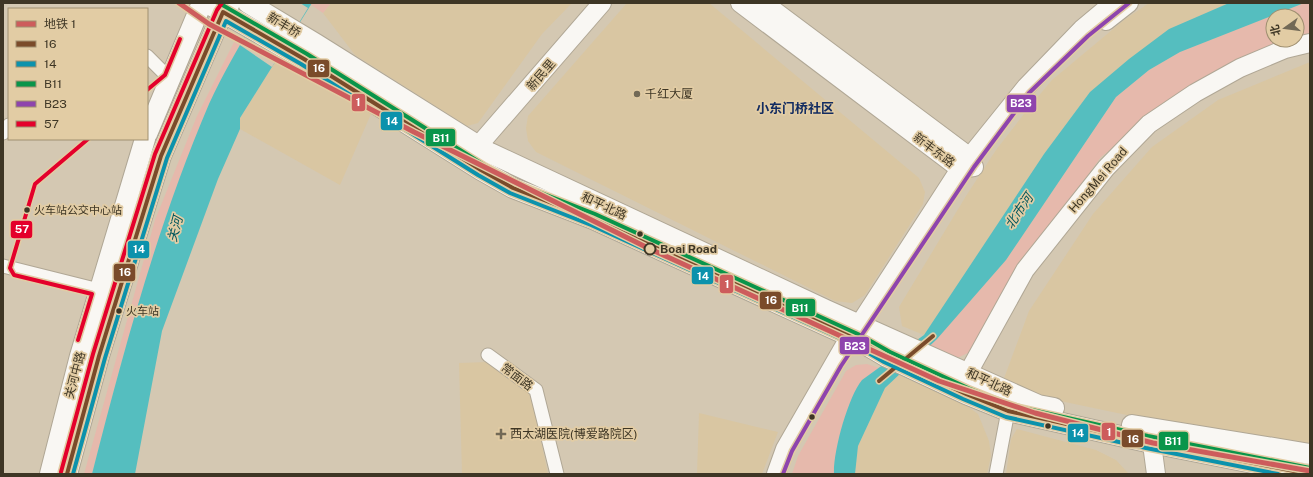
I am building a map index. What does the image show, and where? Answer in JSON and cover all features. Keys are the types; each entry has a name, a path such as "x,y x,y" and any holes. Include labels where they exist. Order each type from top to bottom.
{"main road":[{"path":"148,132 202,3"},
{"name":"新丰桥","path":"250,4 316,44"},
{"name":"新丰桥","path":"220,6 244,24 304,59"},
{"name":"关河中路","path":"67,474 99,356 161,156 220,6"},
{"name":"和平北路","path":"316,44 488,152 858,332 887,357 966,394 1008,411 1150,438 1309,474"},
{"name":"和平北路","path":"304,59 481,170 513,188 593,219 858,332 928,355 1038,405 1150,438 1310,454"},
{"name":"关河中路","path":"50,474 99,290 145,140"}],"street":[{"name":"新民里","path":"478,146 602,3"},
{"name":"新丰东路","path":"740,3 968,165"},
{"name":"新丰东路","path":"764,3 968,165"},
{"path":"776,474 785,449 858,332 968,165 1026,87 1082,30 1113,3"},
{"path":"968,165 1029,93 1088,36 1129,3"},
{"name":"HongMei Road","path":"968,373 1025,270 1106,168 1149,124 1195,93 1240,68 1285,50 1310,43"},
{"path":"148,57 170,79"},
{"path":"3,266 99,290"},
{"name":"常面路","path":"488,355 536,390 557,474"},
{"path":"996,474 1008,411"},
{"path":"1150,438 1156,474"}],"shaded area":[{"path":"331,3 572,3 542,34 478,123 467,126 355,55 323,13"},
{"path":"331,3 323,13 310,4"},
{"path":"627,3 709,3 919,178 925,192 923,204 865,295 852,303 835,301 536,152 528,141 526,128 528,116"},
{"path":"1149,3 1229,3 1169,29 1090,92 1044,154 924,335 902,326 899,307 966,196 996,150 1052,80 1124,20"},
{"path":"1304,3 1310,3 1310,37 1305,38 1305,8 1291,8"},
{"path":"1265,18 1265,48 1275,48 1195,83 1101,157 1023,265 968,353 957,358 930,346 1006,260 1116,97 1149,70 1180,52"},
{"path":"234,42 240,45 209,104 166,217 121,363 92,474 84,474 155,220 197,116"},
{"path":"277,59 371,114 340,185 240,129 240,118"},
{"path":"1310,62 1310,449 1146,419 1041,397 1003,381 1029,311 1093,214 1152,147 1218,100"},
{"name":"西太湖医院(博爱路院区)","path":"488,362 531,393 548,474 462,474 459,363"},
{"path":"867,364 879,368 862,380 838,444 834,474 792,474 798,456 846,371 856,365"},
{"path":"899,375 963,403 978,414 989,441 991,456 987,474 855,474 858,446 885,388"},
{"path":"699,413 778,432 762,474 697,474"},
{"path":"1017,429 1096,450 1116,460 1129,474 1006,474 1011,439"}],"water":[{"name":"关河","path":"265,3 312,3 240,118 240,129 218,179 162,331 135,474 92,474 143,287 174,194 215,91"},
{"name":"北市河","path":"1229,3 1304,3 1291,8 1265,8 1265,18 1180,52 1149,70 1116,97 1006,260 937,339 885,388 858,446 855,474 834,474 834,464 842,425 852,399 862,380 924,335 1044,154 1090,92 1129,59 1169,29"}],"pier":[{"path":"265,3 300,3 308,8 272,67 240,45"}],"metro line":[{"name":"1","path":"179,3 209,24 414,132 648,248 939,381 1035,413 1153,443 1310,471"}],"transit line":[{"name":"B11","path":"219,3 307,54 484,165 516,183 595,214 860,335 890,352 968,388 1010,405 1148,436 1310,468"},
{"name":"57","path":"61,472 93,354 155,154 217,10 222,3"},
{"name":"B23","path":"783,474 792,451 841,366 974,167 1029,93 1088,36 1129,3"},
{"name":"16","path":"67,474 99,356 161,156 223,12 304,59 481,170 513,188 593,219 858,340 887,357 966,394 1008,411 1147,442 1309,474"},
{"name":"14","path":"73,474 105,358 167,158 226,21 301,64 478,175 510,193 591,225 855,345 884,362 963,399 1006,417 1146,448 1278,474"},
{"name":"57","path":"148,89 165,75 180,39"},
{"name":"57","path":"78,340 92,294 14,275 10,268 35,184 87,140"},
{"name":"16","path":"879,381 933,336"}],"place":[{"name":"千红大厦","path":"637,94"},
{"name":"火车站公交中心站","path":"27,210"},
{"name":"Boai Road","path":"650,249"},
{"name":"火车站","path":"119,311"},
{"name":"西太湖医院(博爱路院区)","path":"501,434"}],"district":[{"name":"小东门桥社区","path":"795,108"}]}
